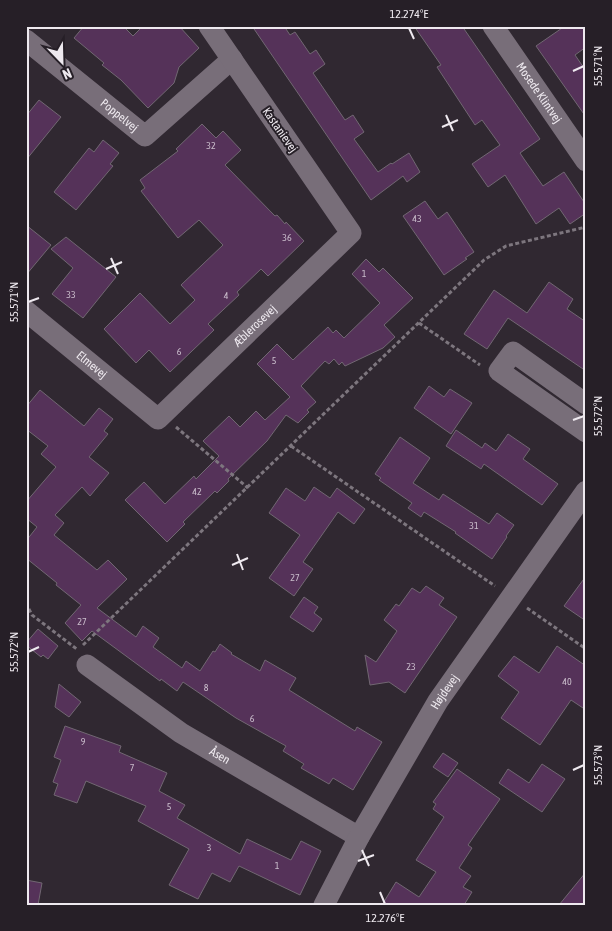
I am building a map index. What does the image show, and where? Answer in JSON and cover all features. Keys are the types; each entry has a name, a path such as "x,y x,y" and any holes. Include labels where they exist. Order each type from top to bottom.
{"street":[{"name":"Kastanievej","path":"210,26 351,233"},
{"name":"Mosede Klintvej","path":"493,26 586,161"},
{"name":"Poppelvej","path":"26,40 144,136 232,59"},
{"name":"Æblerosevej","path":"160,417 351,233"},
{"name":"Elmevej","path":"26,311 160,417"},
{"path":"586,404 512,352 499,372 586,432"},
{"name":"Højdevej","path":"324,905 359,837 438,701 586,491"},
{"name":"Åsen","path":"82,658 181,733 359,837"}],"path":[{"path":"26,603 32,615 82,658 248,488 484,260 506,246 586,228"},
{"path":"419,323 488,370 499,372"},
{"path":"160,417 248,488"},
{"path":"291,446 586,649"}],"building":[{"path":"84,26 123,26 133,36 143,26 179,26 199,48 179,67 174,83 148,108 121,80 102,65 104,63 74,38"},
{"path":"252,26 284,26 290,35 295,32 310,54 316,50 325,64 313,73 345,120 353,115 364,132 354,139 378,172 409,153 420,172 407,182 403,176 371,200"},
{"path":"414,26 462,26 540,139 520,153 543,186 564,172 586,205 586,213 570,224 559,208 536,224 505,175 488,187 472,164 500,145 482,120 475,125 437,67 441,65"},
{"path":"565,26 586,26 586,47 575,55 586,71 586,117 536,46"},
{"path":"39,100 61,117 26,160 26,116"},
{"path":"202,124 216,138 223,131 241,150 225,165 275,216 277,215 285,224 286,222 304,241 268,276 261,269 237,292 239,295 208,324 214,330 170,372 149,350 136,363 104,329 140,293 170,324 195,300 181,285 223,245 199,220 178,238 141,191 145,188 140,180 178,151 176,149"},
{"path":"103,140 119,153 110,164 113,166 76,210 54,192 89,148 94,152"},
{"path":"425,201 438,219 447,212 474,252 444,275 403,216"},
{"path":"26,225 51,245 26,275"},
{"path":"66,237 116,277 83,318 52,294 73,268 51,249"},
{"path":"366,259 379,272 383,268 413,298 384,325 395,337 383,348 345,366 342,362 339,365 334,359 329,364 325,361 301,386 316,402 307,410 309,412 298,423 286,415 267,441 228,479 229,481 217,493 215,491 183,522 185,524 167,542 125,500 144,482 165,504 194,476 196,479 219,456 203,441 229,416 240,427 256,411 265,420 290,397 257,364 277,344 293,360 328,327 333,333 336,330 344,338 380,303 352,274"},
{"path":"549,282 573,299 567,309 586,322 586,371 508,318 487,349 464,334 494,290 527,313"},
{"path":"429,386 444,397 450,389 472,403 451,434 414,408"},
{"path":"40,390 84,426 99,408 113,419 104,431 108,434 89,457 109,473 90,496 82,487 55,515 64,523 54,535 97,570 108,560 127,579 97,608 136,637 143,626 159,638 153,647 182,668 186,661 200,671 220,644 231,654 260,671 265,660 296,678 289,690 355,731 357,727 382,742 353,790 333,778 329,784 301,768 304,764 283,751 286,746 236,718 183,682 177,691 161,679 160,681 92,631 82,641 65,623 81,605 26,558 26,541 37,527 26,518 26,502 56,467 41,454 48,446 26,429 26,407"},
{"path":"456,430 482,448 485,443 496,451 508,434 530,449 523,459 558,484 542,505 484,464 481,469 446,446"},
{"path":"400,437 430,458 413,483 439,500 443,494 489,524 497,513 514,525 492,559 456,532 424,512 421,517 408,508 412,503 379,480 381,478 375,474"},
{"path":"314,487 330,498 337,488 365,509 354,524 338,512 303,562 313,569 294,596 269,578 300,535 269,513 286,488 305,501"},
{"path":"586,576 586,621 564,606"},
{"path":"426,586 444,598 439,605 457,617 405,693 389,682 370,685 365,655 376,662 397,631 384,620 396,604 399,606 412,588 420,593"},
{"path":"304,597 318,607 314,613 322,619 313,632 290,617"},
{"path":"38,629 58,646 48,659 43,655 41,657 26,645"},
{"path":"557,646 586,666 586,710 571,700 540,745 501,718 519,692 498,676 514,656 539,673"},
{"path":"59,684 81,702 69,717 55,707"},
{"path":"65,726 121,746 119,752 167,773 159,791 185,805 177,818 240,854 247,839 291,860 301,841 321,851 300,895 239,866 230,882 212,873 198,899 169,885 189,849 138,821 146,806 86,781 77,803 54,795 58,784 53,782 61,760 54,757"},
{"path":"443,753 458,763 448,777 433,767"},
{"path":"542,764 565,779 542,812 499,783 508,769 529,783"},
{"path":"457,769 500,799 468,845 472,848 459,868 471,876 463,887 472,892 464,905 382,905 396,882 419,897 436,872 416,860 444,817 433,809 436,804 433,802"},
{"path":"586,872 586,905 559,905"},
{"path":"26,880 42,883 38,905 26,905"}]}
